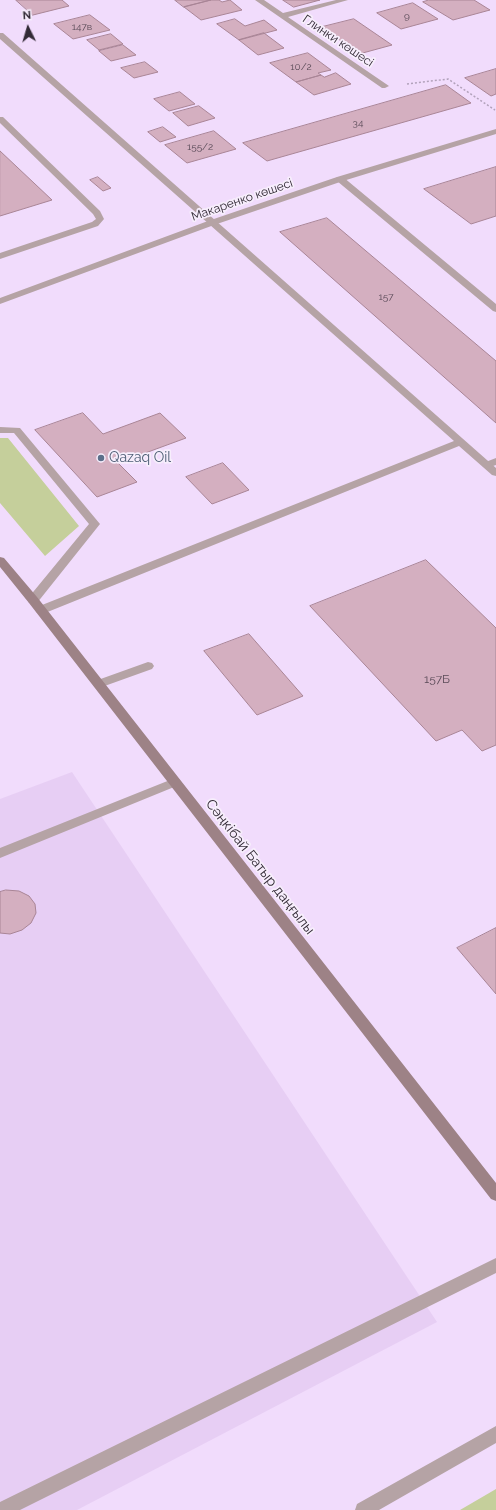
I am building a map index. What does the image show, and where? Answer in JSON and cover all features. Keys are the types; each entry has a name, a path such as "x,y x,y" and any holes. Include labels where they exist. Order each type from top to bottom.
{"main road":[{"name":"Сәңкібай Батыр даңғылы","path":"0,560 37,605 496,1194"}],"street":[{"name":"Глинки көшесі","path":"258,0 385,86"},
{"path":"282,16 344,0"},
{"path":"0,35 460,442 491,463 496,474"},
{"path":"0,119 97,213 100,219 95,224 0,256"},
{"name":"Макаренко көшесі","path":"0,301 211,223 340,179 496,131"},
{"path":"340,179 496,309"},
{"path":"0,430 17,430 95,524 37,605"},
{"path":"37,605 460,442"},
{"path":"98,684 148,666"},
{"path":"0,853 175,782"},
{"path":"2,1510 496,1265"},
{"path":"363,1510 496,1434"}],"path":[{"path":"385,86 448,80 496,110"}],"shaded area":[{"path":"72,772 437,1322 77,1510 0,1510 0,799"}],"green space":[{"path":"0,438 8,438 79,526 45,556 0,503"},
{"path":"496,1489 496,1510 460,1510"}],"building":[{"path":"16,0 62,0 69,6 33,15"},
{"path":"175,0 211,0 184,7"},
{"path":"211,0 219,0 222,2 230,0 242,10 201,20 184,7"},
{"path":"283,0 320,0 294,7"},
{"path":"429,0 474,0 490,10 453,20 423,2"},
{"path":"413,3 438,19 401,29 377,13"},
{"path":"90,15 110,30 73,39 54,24"},
{"path":"235,19 245,26 264,20 277,30 239,40 217,24"},
{"path":"354,19 392,45 359,54 322,27"},
{"path":"264,33 284,48 258,55 239,40"},
{"path":"111,34 123,44 99,50 87,40"},
{"path":"123,45 136,55 111,61 99,51"},
{"path":"308,53 331,70 318,73 321,75 296,82 270,63"},
{"path":"145,62 158,72 134,78 121,68"},
{"path":"496,69 496,94 491,96 465,78"},
{"path":"336,73 351,84 314,95 296,82 321,75 324,77"},
{"path":"446,85 471,103 267,161 243,143"},
{"path":"180,92 195,104 169,111 154,99"},
{"path":"199,106 215,118 188,126 173,113"},
{"path":"163,127 176,137 160,142 148,132"},
{"path":"214,131 236,149 187,163 165,145"},
{"path":"0,151 52,200 0,216"},
{"path":"496,167 496,216 471,224 424,189"},
{"path":"98,177 111,188 103,191 90,180"},
{"path":"327,218 496,361 496,423 280,232"},
{"path":"83,413 103,434 160,413 186,438 118,463 137,482 97,497 35,430"},
{"path":"223,463 249,490 212,504 186,477"},
{"path":"426,560 496,628 496,745 482,751 462,730 436,741 310,606"},
{"path":"249,634 303,696 257,715 204,651"},
{"path":"6,890 19,891 29,896 35,904 36,913 31,923 22,930 10,934 0,933 0,892"},
{"path":"496,928 496,994 457,948"}],"place":[{"name":"Qazaq Oil","path":"101,458"}]}
